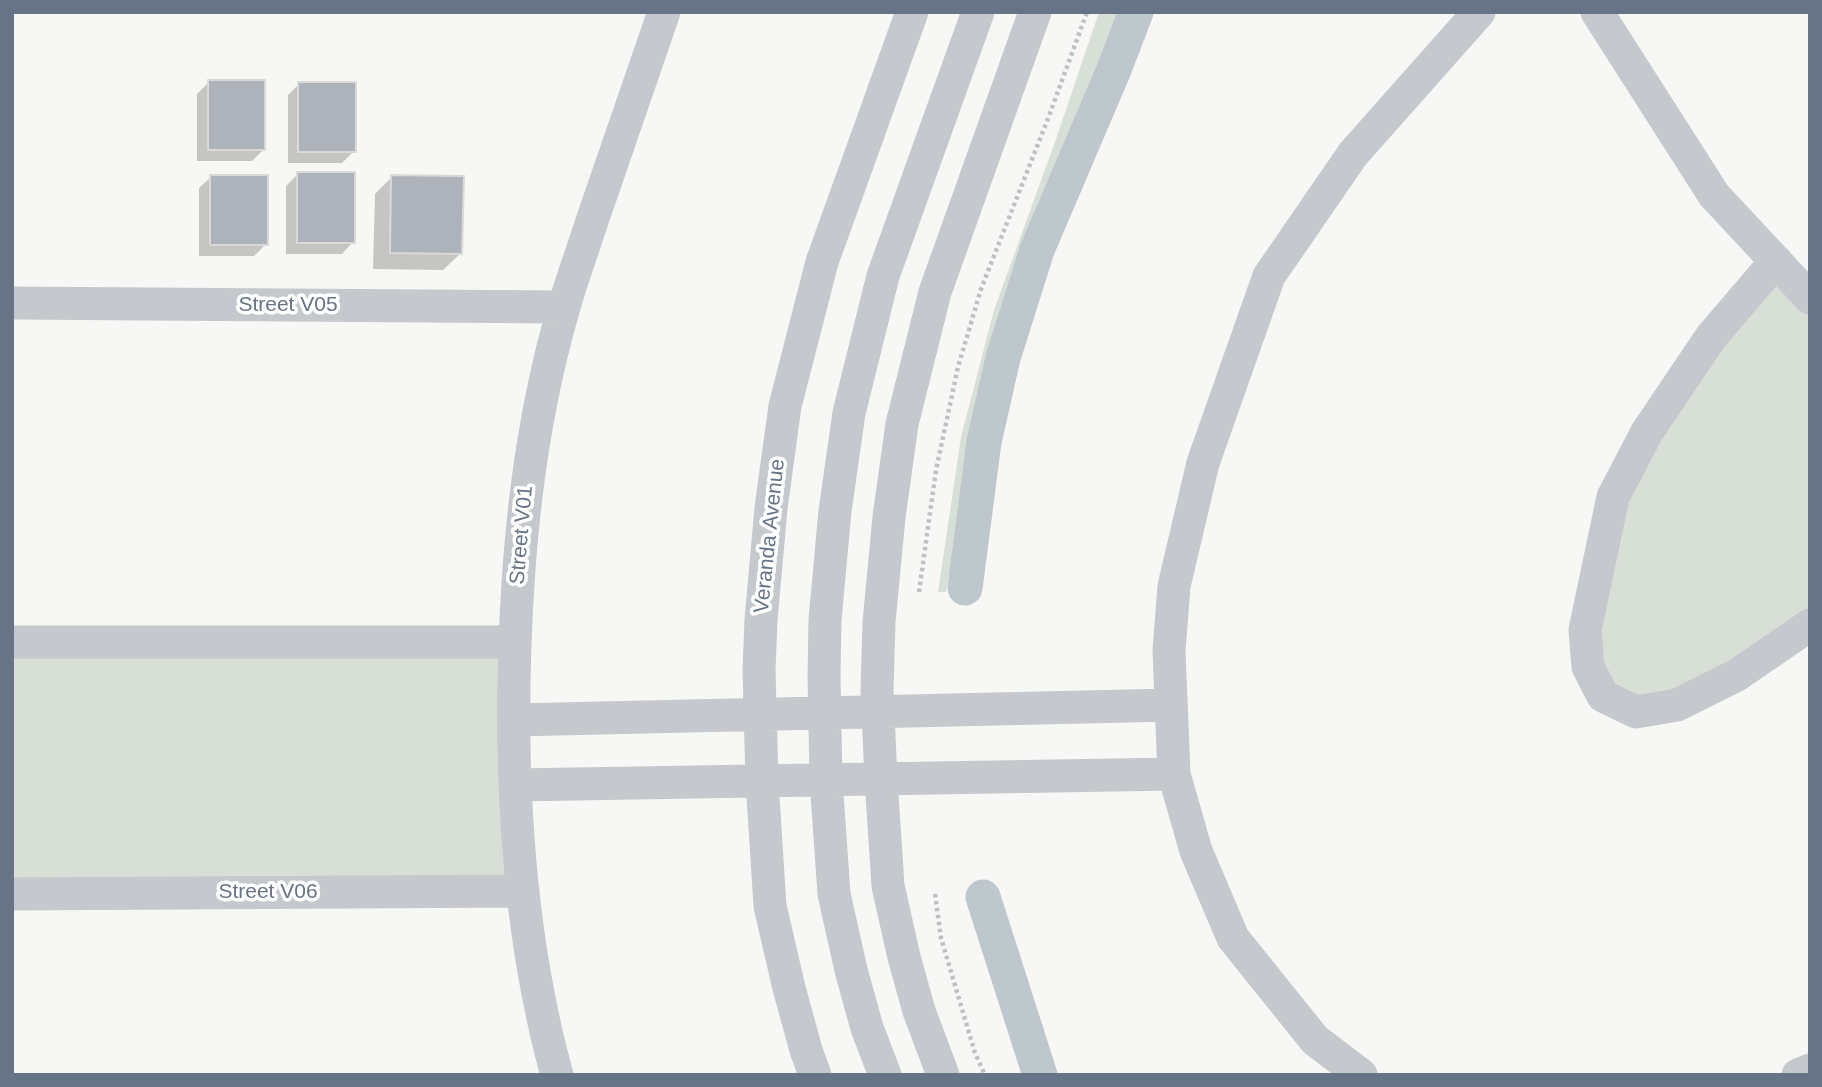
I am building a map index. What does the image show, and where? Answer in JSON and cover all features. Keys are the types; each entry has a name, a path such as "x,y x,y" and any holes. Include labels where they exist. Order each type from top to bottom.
{"street":[{"name":"Street V01","path":"557,1075 532,965 523,891 515,785 514,720 518,562 527,481 546,380 564,307 664,12"},
{"name":"Veranda Avenue","path":"815,1075 789,988 770,906 762,781 759,670 771,508 785,406 822,262 912,12"},
{"path":"885,1075 867,1028 834,894 826,780 825,620 835,511 849,413 883,276 978,12"},
{"path":"943,1075 919,1011 888,886 878,712 879,622 889,517 902,424 935,292 1035,12"},
{"path":"1361,1075 1315,1040 1233,938 1196,851 1174,774 1169,651 1174,586 1203,463 1269,276 1353,154 1479,12"},
{"path":"1597,12 1714,195 1810,298"},
{"path":"1776,261 1711,337 1647,432 1613,497 1586,630 1588,667 1603,695 1636,712 1677,705 1737,675 1810,625"},
{"name":"Street V05","path":"12,303 564,307"},
{"path":"12,642 514,642"},
{"path":"514,720 1171,705"},
{"path":"515,785 1174,774"},
{"name":"Street V06","path":"12,894 523,891"},
{"path":"1798,1075 1810,1070"}],"path":[{"path":"919,592 936,470 958,367 981,289 1087,12"},
{"path":"935,894 941,938 975,1053 985,1075"}],"shaded area":[{"path":"1099,12 1120,12 1038,222 986,373 946,592 938,592 961,437 994,310"},
{"path":"1776,261 1810,298 1810,625 1636,712 1588,667 1613,497"},
{"path":"12,642 515,642 523,891 12,894"}],"building":[{"path":"208,80 265,80 265,150 208,150"},
{"path":"298,82 356,82 356,152 298,152"},
{"path":"297,172 355,172 355,243 297,243"},
{"path":"210,175 268,175 268,245 210,245"},
{"path":"391,175 464,176 462,254 390,253"}],"waterway":[{"path":"965,588 984,442 1003,358 1037,250 1136,12"},
{"path":"983,897 1040,1075"}]}
